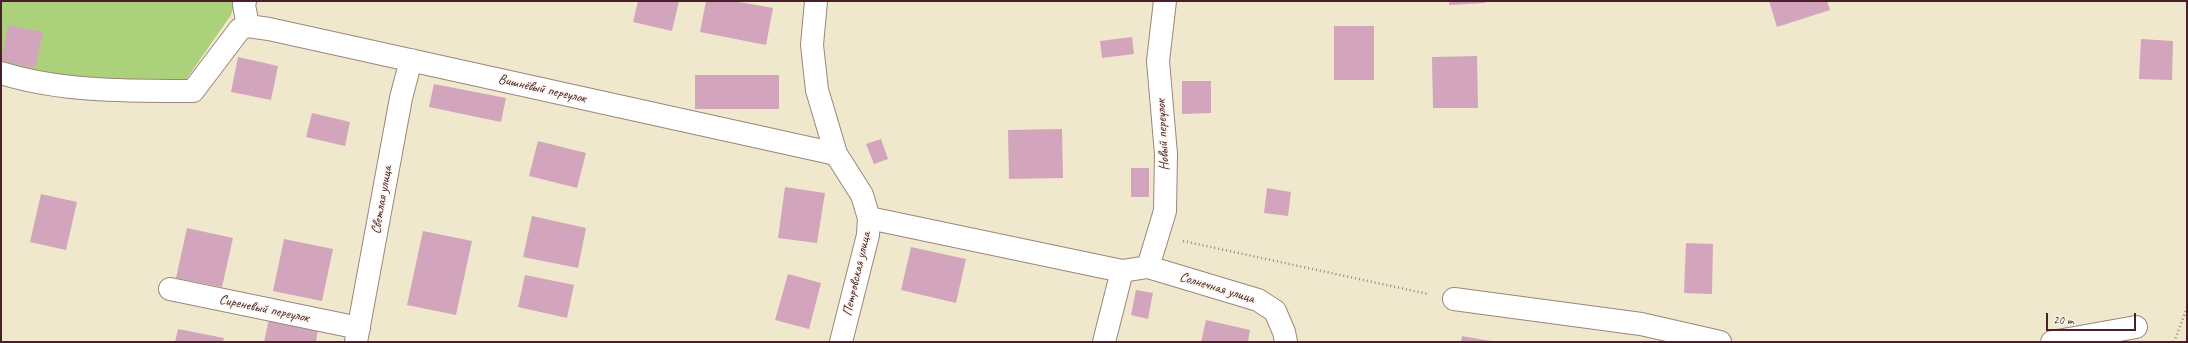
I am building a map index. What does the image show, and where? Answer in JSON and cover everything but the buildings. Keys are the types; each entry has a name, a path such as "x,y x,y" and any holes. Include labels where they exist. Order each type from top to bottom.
{"street":[{"path":"1,73 25,81 117,91 192,91 240,30 248,26 244,5 246,1"},
{"name":"Петровская улица","path":"816,1 812,45 817,90 836,154 862,195 869,218 868,235 840,342"},
{"name":"Новый переулок","path":"1148,267 1165,211 1166,154 1158,61 1165,1"},
{"name":"Вишнёвый переулок","path":"248,26 269,29 836,154"},
{"name":"Светлая улица","path":"357,335 401,98 411,60"},
{"path":"869,218 1122,270 1148,267"},
{"name":"Солнечная улица","path":"1148,267 1258,300 1275,311 1284,332 1286,342"},
{"path":"1104,342 1122,270"},
{"name":"Сиреневый переулок","path":"170,289 357,335"},
{"path":"1454,299 1641,324 1720,342"},
{"path":"2052,342 2136,327"}],"path":[{"path":"1158,236 1454,299"},
{"path":"2174,342 2187,308"}],"green space":[{"path":"1,1 235,1 231,15 185,81 162,81 70,77 1,67"}]}
